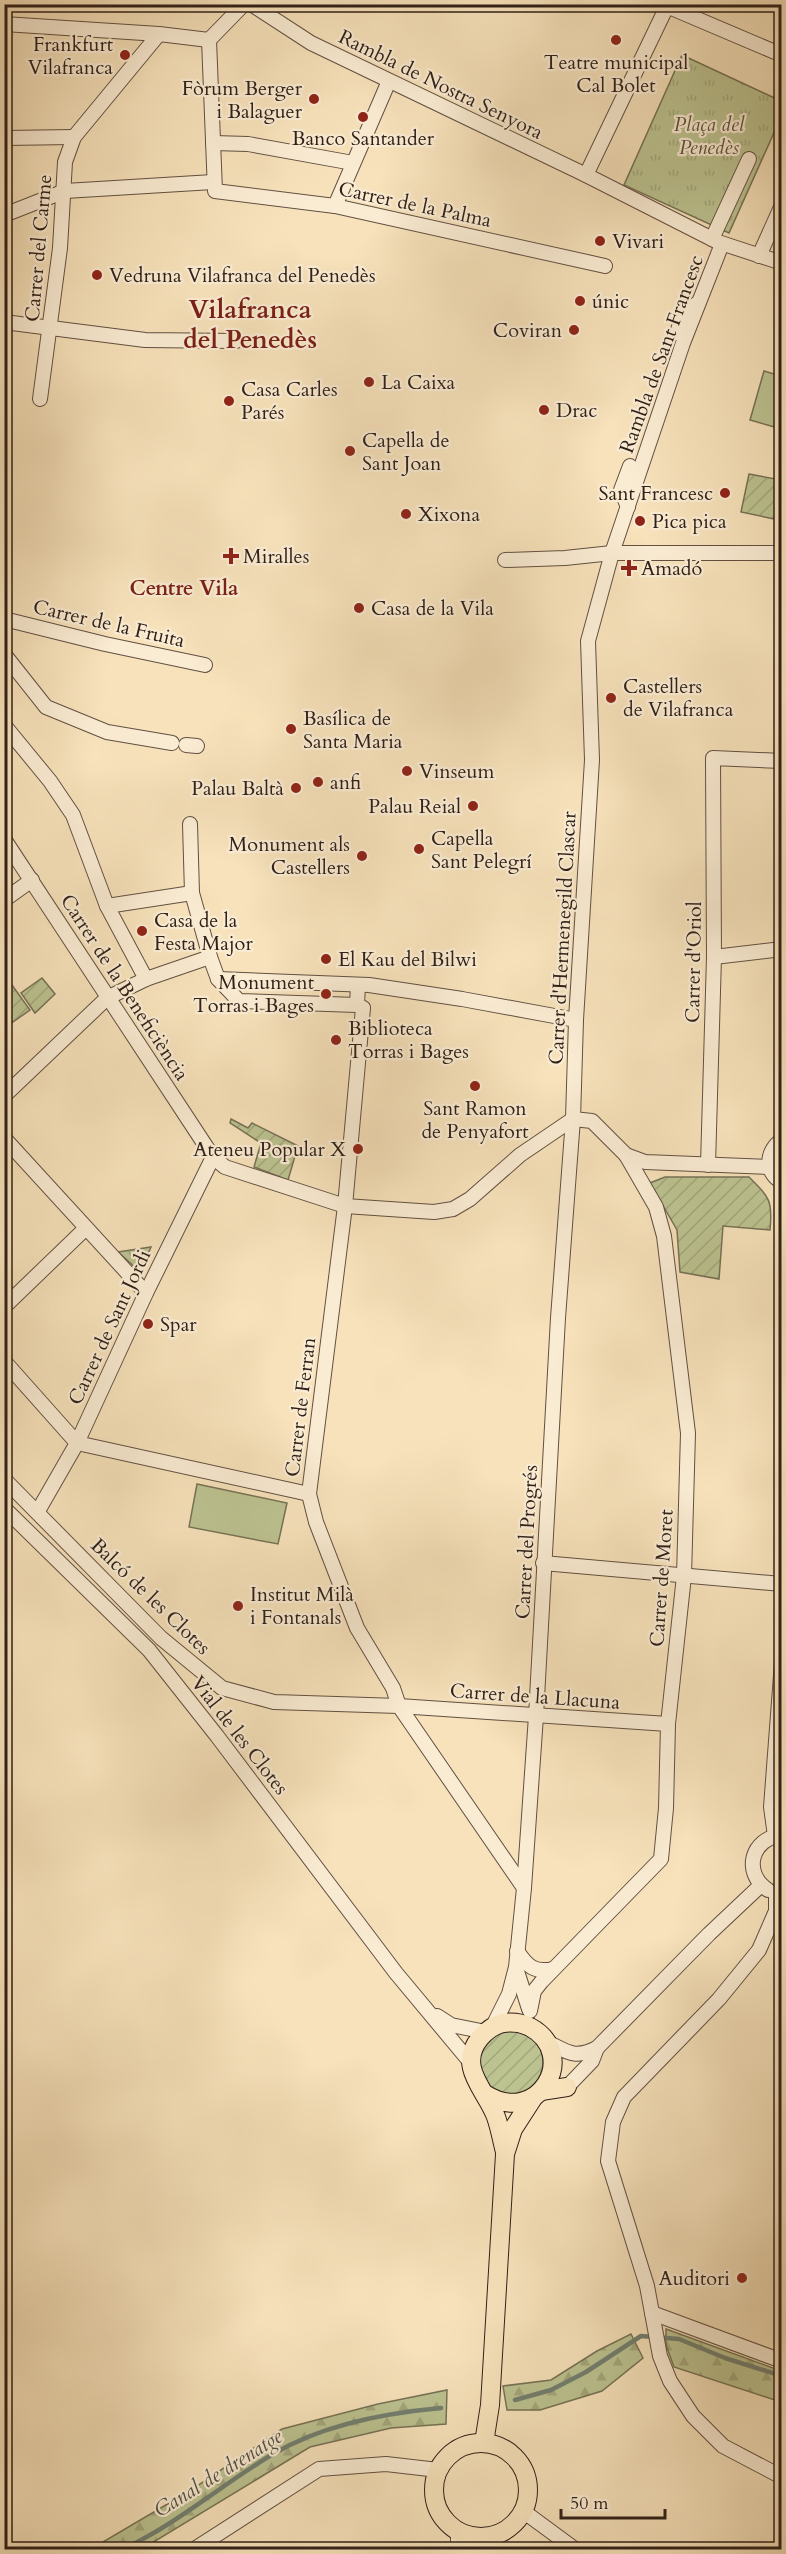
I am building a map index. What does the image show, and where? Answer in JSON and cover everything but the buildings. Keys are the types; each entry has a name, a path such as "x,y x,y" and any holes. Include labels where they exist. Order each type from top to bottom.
{"main road":[{"path":"484,2443 490,2405 505,2154 513,2129 537,2094 551,2072 550,2050 541,2036 515,2023 503,2023 489,2030 478,2041 471,2063 477,2085 496,2101 508,2104 521,2103 537,2094 567,2087"},
{"path":"485,2094 496,2117 505,2154"},
{"path":"484,2443 505,2449 517,2459 525,2473 528,2494 523,2511 516,2522 498,2534 479,2543 458,2540 436,2506 434,2489 438,2470 449,2455 466,2445 484,2443"}],"street":[{"path":"214,186 209,40 244,4"},
{"name":"Rambla de Nostra Senyora","path":"251,4 311,43 586,175 717,242 782,263"},
{"path":"586,175 666,5 782,55"},
{"path":"4,24 159,34 209,40"},
{"path":"4,138 74,137 159,34"},
{"path":"335,206 389,81"},
{"name":"Carrer del Carme","path":"40,399 52,327 65,191 65,162 74,137"},
{"path":"213,143 248,144 353,163"},
{"name":"Rambla de Sant Francesc","path":"595,615 612,553 717,242 749,159"},
{"name":"Carrer de la Palma","path":"4,215 65,191 214,186 335,206 605,266"},
{"path":"759,256 782,205"},
{"path":"677,333 684,312 698,303"},
{"path":"4,322 144,340 236,341"},
{"path":"628,507 621,490 630,466"},
{"path":"505,560 565,558 612,553 782,553"},
{"name":"Carrer d'Hermenegild Clascar","path":"573,1119 576,1020 592,760 588,642 595,615"},
{"name":"Carrer de la Fruita","path":"4,619 105,644 205,665"},
{"path":"4,654 46,707 107,732 185,745"},
{"path":"4,725 50,781 72,815 107,906 146,979"},
{"name":"Carrer d'Oriol","path":"708,1165 714,957 713,758 782,761"},
{"path":"190,824 192,893 218,979 239,1001 357,1005"},
{"name":"Carrer de la Beneficiència","path":"4,839 213,1157"},
{"path":"4,900 32,880"},
{"path":"107,906 192,893"},
{"path":"714,957 782,949"},
{"path":"4,1096 107,998 146,979 210,957"},
{"path":"218,979 358,985 462,999 576,1020"},
{"name":"Carrer de Ferran","path":"358,985 357,1005 363,1008 345,1206 309,1494 316,1522 357,1628 393,1688 399,1706 524,1888"},
{"path":"213,1157 225,1167 345,1206 434,1212 453,1209 470,1199 520,1155 573,1119"},
{"name":"Carrer de Moret","path":"530,2012 534,1991 661,1858 666,1808 668,1724 684,1576 688,1433 664,1236 656,1207 626,1155 592,1121 573,1119"},
{"name":"Carrer del Progrés","path":"489,2030 509,1994 516,1967 524,1888 573,1119"},
{"path":"4,1138 146,1293"},
{"path":"782,1140 771,1150 769,1167 777,1180 782,1182"},
{"path":"626,1155 645,1162 769,1167"},
{"name":"Carrer de Sant Jordi","path":"38,1511 77,1443 146,1293 213,1157"},
{"path":"4,1307 86,1228"},
{"path":"4,1361 77,1443 309,1494"},
{"name":"Balcó de les Clotes","path":"4,1479 161,1638 222,1688 274,1701 399,1706"},
{"name":"Vial de les Clotes","path":"4,1508 149,1650 423,2006 471,2063"},
{"path":"543,1563 782,1584"},
{"path":"782,1662 771,1807 778,1835 766,1839 754,1852 752,1869 761,1885 779,1893 776,1911 759,1950 718,1999 624,2097 613,2121 608,2161 648,2286 660,2356 669,2381 693,2416 723,2446 782,2477"},
{"name":"Carrer de la Llacuna","path":"399,1706 668,1724"},
{"path":"541,2036 572,2055 586,2054 597,2048 709,1934 761,1885"},
{"path":"517,1951 527,1965 540,1972 553,1969"},
{"name":"Carrer del Progrés","path":"516,1967 530,2012 541,2036"},
{"name":"Vial de les Clotes","path":"423,2006 451,2025 489,2030"},
{"path":"567,2087 592,2061 597,2048"},
{"path":"652,2313 782,2361"},
{"path":"193,2550 319,2469 386,2464 438,2470"},
{"path":"523,2511 576,2550"}],"green space":[{"name":"Plaça del Penedès","path":"682,55 781,101 781,117 729,233 624,185"},
{"path":"764,371 781,376 781,415 778,428 750,420"},
{"path":"749,474 781,480 779,520 741,512"},
{"path":"4,974 30,1010 10,1024 5,1012"},
{"path":"42,978 55,994 35,1013 21,993"},
{"path":"231,1119 248,1128 252,1123 298,1146 288,1180 254,1167 261,1143 230,1123"},
{"path":"665,1177 749,1177 765,1195 770,1205 770,1230 723,1226 719,1279 680,1272 677,1230 650,1183"},
{"path":"151,1247 143,1266 136,1268 118,1252"},
{"path":"197,1484 287,1503 278,1544 189,1527"},
{"path":"511,2030 529,2035 534,2039 538,2044 543,2062 538,2080 534,2085 529,2089 511,2094 493,2089 488,2085 484,2080 479,2062 484,2044 488,2039 493,2035"},
{"path":"666,2329 781,2371 781,2402 674,2367 666,2345"},
{"path":"631,2334 643,2358 602,2391 540,2410 507,2410 503,2386 551,2380 597,2351"},
{"path":"447,2390 446,2424 391,2428 310,2447 142,2549 91,2549 188,2492 282,2429 378,2404"}],"waterway":[{"path":"515,2400 551,2390 586,2372 641,2336 679,2339 725,2358 782,2376"},
{"name":"Canal de drenatge","path":"121,2550 161,2529 273,2454 312,2435 376,2417 441,2408"}],"place":[{"name":"Teatre municipal Cal Bolet","path":"616,40"},
{"name":"Frankfurt Vilafranca","path":"125,55"},
{"name":"Fòrum Berger i Balaguer","path":"314,99"},
{"name":"Banco Santander","path":"363,117"},
{"name":"Vivari","path":"600,241"},
{"name":"Vedruna Vilafranca del Penedès","path":"97,275"},
{"name":"únic","path":"580,301"},
{"name":"Coviran","path":"574,330"},
{"name":"La Caixa","path":"369,382"},
{"name":"Casa Carles Parés","path":"229,401"},
{"name":"Drac","path":"544,410"},
{"name":"Capella de Sant Joan","path":"350,451"},
{"name":"Sant Francesc","path":"725,493"},
{"name":"Xixona","path":"406,514"},
{"name":"Pica pica","path":"640,521"},
{"name":"Miralles","path":"231,556"},
{"name":"Amadó","path":"629,568"},
{"name":"Casa de la Vila","path":"359,608"},
{"name":"Castellers de Vilafranca","path":"611,698"},
{"name":"Basílica de Santa Maria","path":"291,729"},
{"name":"Vinseum","path":"407,771"},
{"name":"anfi","path":"318,782"},
{"name":"Palau Baltà","path":"296,788"},
{"name":"Palau Reial","path":"473,806"},
{"name":"Capella Sant Pelegrí","path":"419,849"},
{"name":"Monument als Castellers","path":"362,856"},
{"name":"Casa de la Festa Major","path":"142,931"},
{"name":"El Kau del Bilwi","path":"326,959"},
{"name":"Monument Torras i Bages","path":"326,994"},
{"name":"Biblioteca Torras i Bages","path":"336,1040"},
{"name":"Sant Ramon de Penyafort","path":"475,1086"},
{"name":"Ateneu Popular X","path":"358,1149"},
{"name":"Spar","path":"148,1324"},
{"name":"Institut Milà i Fontanals","path":"238,1606"},
{"name":"Auditori","path":"742,2278"}],"district":[{"name":"Vilafranca del Penedès","path":"250,324"},
{"name":"Centre Vila","path":"184,588"}]}
